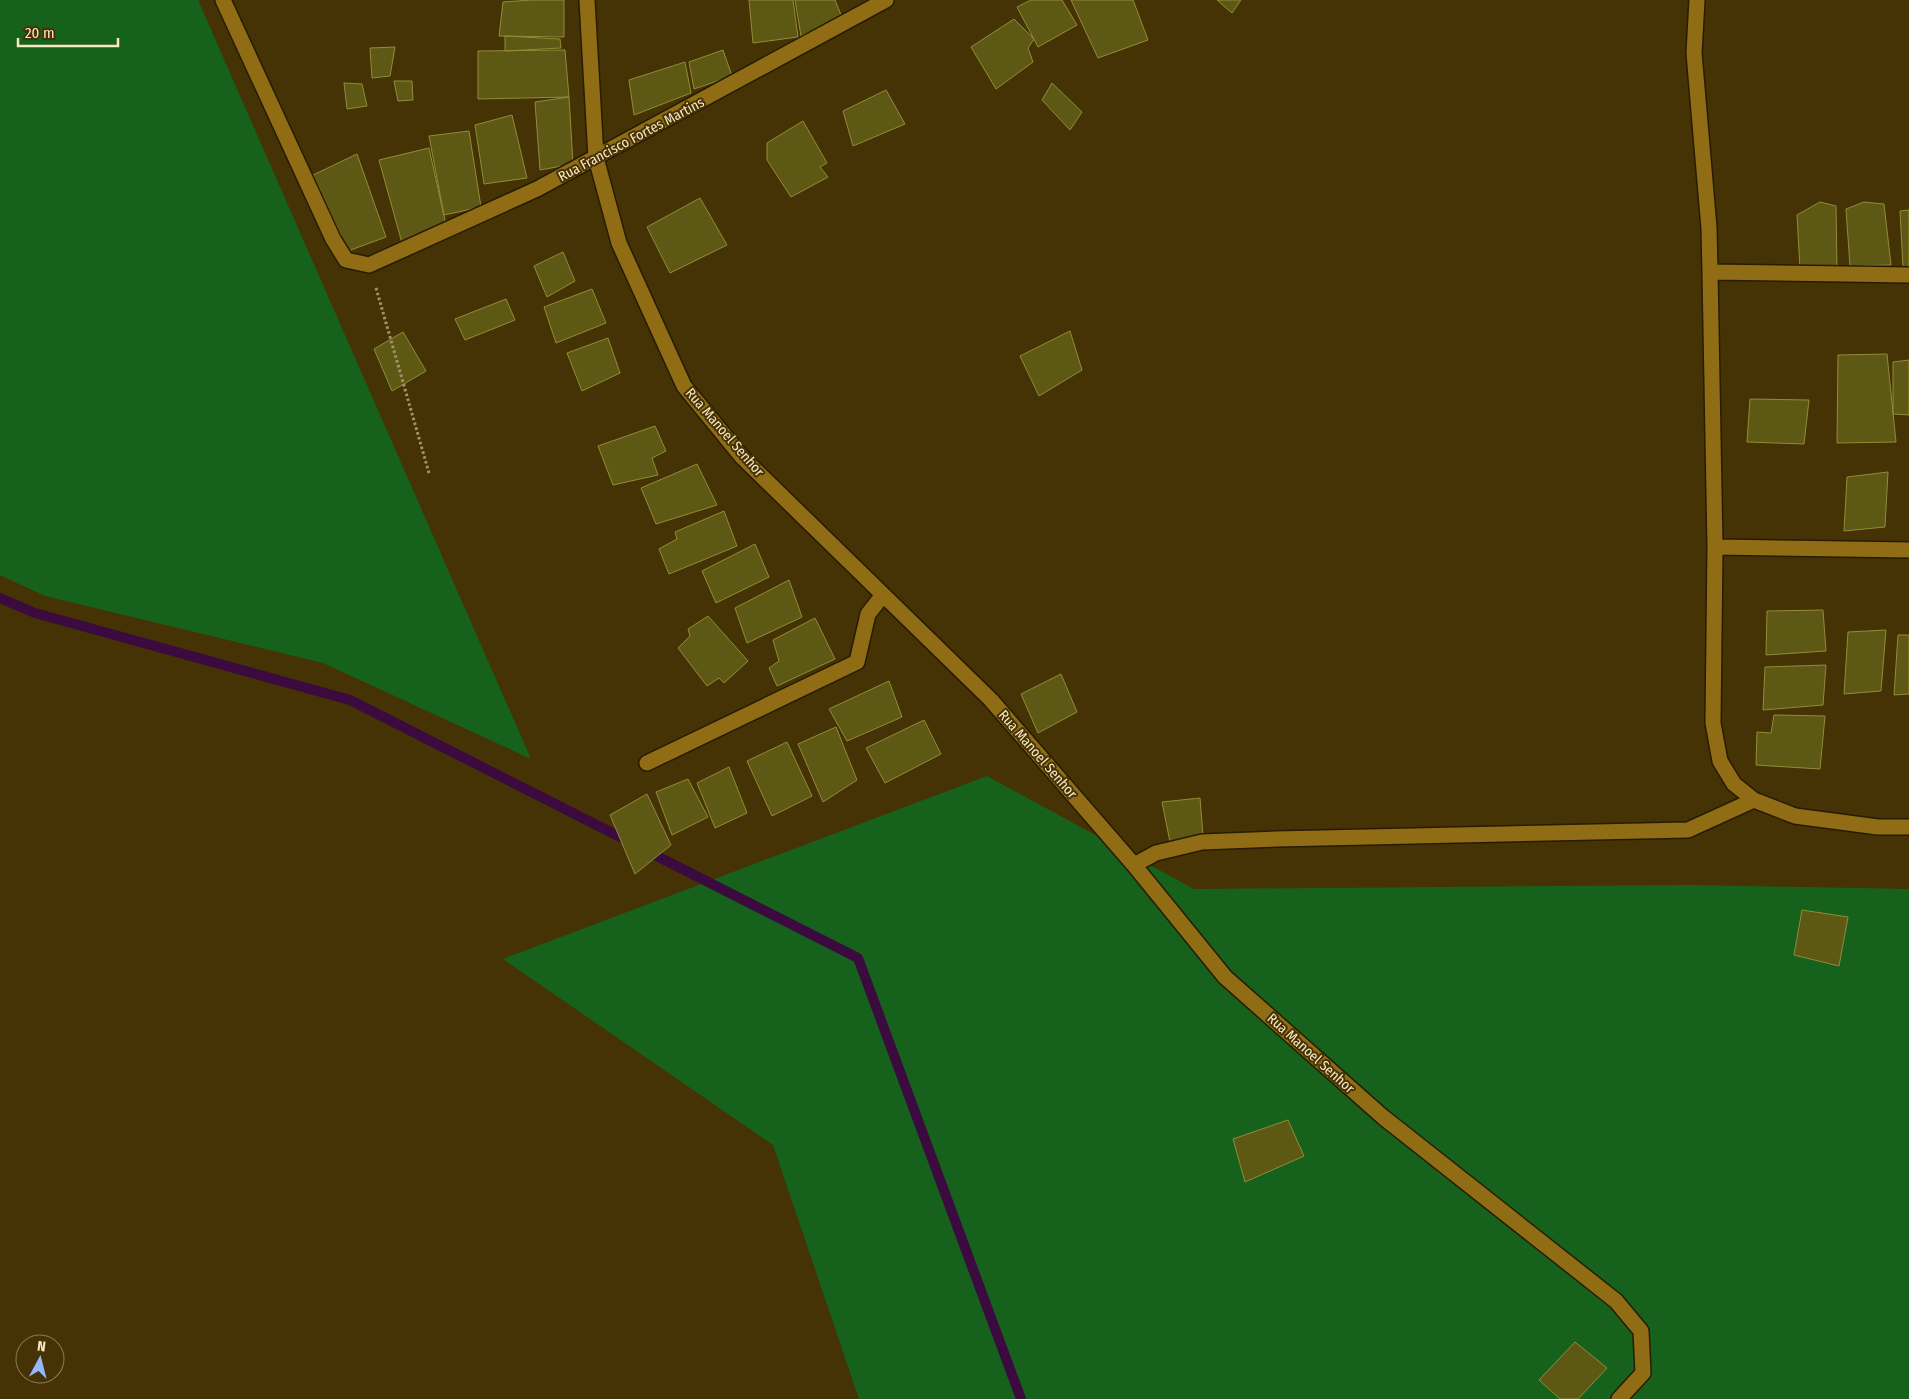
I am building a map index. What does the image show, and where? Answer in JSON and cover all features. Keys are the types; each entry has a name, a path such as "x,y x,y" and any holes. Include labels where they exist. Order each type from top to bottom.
{"street":[{"path":"223,0 333,239 346,260 369,265"},
{"name":"Rua Manoel Senhor","path":"587,0 596,158 618,242 684,386 742,456 991,700 1134,865 1225,977 1383,1118 1616,1302 1641,1331 1643,1364 1643,1373 1619,1399"},
{"name":"Rua Francisco Fortes Martins","path":"369,265 537,188 596,158 886,0"},
{"path":"1697,0 1694,53 1709,228 1710,272 1715,547 1713,723 1720,761 1734,784 1754,800 1795,816 1878,827 1909,827"},
{"path":"1710,272 1909,275"},
{"path":"1715,547 1909,550"},
{"path":"647,763 857,662 868,614 883,595"},
{"path":"1134,865 1156,853 1202,842 1276,838 1688,830 1754,800"}],"path":[{"path":"369,265 429,473"}],"green space":[{"path":"0,0 198,0 531,759 323,663 45,596 0,575"},
{"path":"987,776 1194,889 1690,885 1909,889 1909,1399 859,1399 773,1145 503,959"}],"building":[{"path":"564,0 564,37 499,36 503,2"},
{"path":"749,0 793,0 798,37 753,43"},
{"path":"795,0 835,0 843,20 801,36"},
{"path":"1031,0 1062,0 1077,25 1038,47 1017,7"},
{"path":"1071,0 1133,0 1148,40 1098,58"},
{"path":"1217,0 1241,0 1232,13"},
{"path":"1014,19 1034,39 1028,48 1033,62 996,89 971,47"},
{"path":"505,36 560,39 561,48 505,51"},
{"path":"395,47 390,76 372,78 370,48"},
{"path":"565,50 569,97 478,99 478,51"},
{"path":"723,50 732,76 694,89 689,62"},
{"path":"685,62 691,93 634,115 629,80"},
{"path":"394,81 412,81 413,100 398,101"},
{"path":"344,83 362,84 367,106 347,109"},
{"path":"1052,83 1082,112 1070,130 1042,100"},
{"path":"886,90 905,124 853,146 843,111"},
{"path":"569,97 573,164 540,170 535,102"},
{"path":"512,115 527,178 484,184 475,125"},
{"path":"803,121 827,163 820,167 828,177 791,197 767,160 767,143"},
{"path":"469,131 481,207 444,215 429,136"},
{"path":"429,148 446,225 402,243 379,160"},
{"path":"357,154 386,237 348,251 313,175"},
{"path":"700,198 727,245 670,273 647,227"},
{"path":"1820,202 1836,206 1837,268 1800,269 1797,215"},
{"path":"1864,202 1884,204 1891,265 1850,266 1846,209"},
{"path":"1909,210 1909,266 1903,267 1900,211"},
{"path":"563,252 575,281 547,297 534,266"},
{"path":"592,289 606,323 556,343 544,307"},
{"path":"506,299 515,320 465,340 455,319"},
{"path":"1070,331 1082,370 1039,396 1020,356"},
{"path":"403,332 426,371 392,391 374,349"},
{"path":"608,338 620,373 582,391 567,353"},
{"path":"1887,354 1896,442 1837,443 1838,355"},
{"path":"1909,360 1909,415 1893,414 1893,362"},
{"path":"1750,399 1809,400 1804,444 1747,442"},
{"path":"655,426 666,451 652,458 658,475 613,485 598,446"},
{"path":"697,464 717,505 656,524 641,488"},
{"path":"1888,472 1885,527 1844,531 1847,477"},
{"path":"724,511 737,546 669,574 659,549 677,539 675,532"},
{"path":"755,544 769,577 716,603 702,571"},
{"path":"789,580 802,617 747,643 735,608"},
{"path":"1823,610 1826,651 1766,655 1767,611"},
{"path":"708,616 748,661 724,683 719,678 707,686 678,648 690,636 688,629"},
{"path":"815,618 835,659 777,686 769,668 779,661 773,640"},
{"path":"1886,630 1881,691 1844,694 1848,632"},
{"path":"1898,635 1909,635 1909,694 1894,695"},
{"path":"1826,665 1823,705 1763,710 1765,667"},
{"path":"1061,674 1077,712 1038,733 1021,694"},
{"path":"889,681 902,717 847,741 829,709"},
{"path":"1774,715 1825,716 1820,769 1756,765 1757,732 1771,733"},
{"path":"924,720 941,754 885,783 866,748"},
{"path":"836,727 857,780 823,802 798,744"},
{"path":"787,742 812,796 772,816 747,761"},
{"path":"729,767 747,813 715,828 697,783"},
{"path":"688,779 708,817 672,835 656,792"},
{"path":"647,794 671,845 635,874 610,815"},
{"path":"1200,798 1203,836 1170,842 1162,802"},
{"path":"1802,910 1848,917 1839,966 1794,955"},
{"path":"1288,1120 1304,1156 1245,1182 1233,1139"},
{"path":"1575,1342 1607,1368 1578,1399 1560,1399 1539,1380"}],"waterway":[{"path":"0,598 35,613 350,700 630,842"},
{"path":"645,850 858,958 1021,1399"}]}
